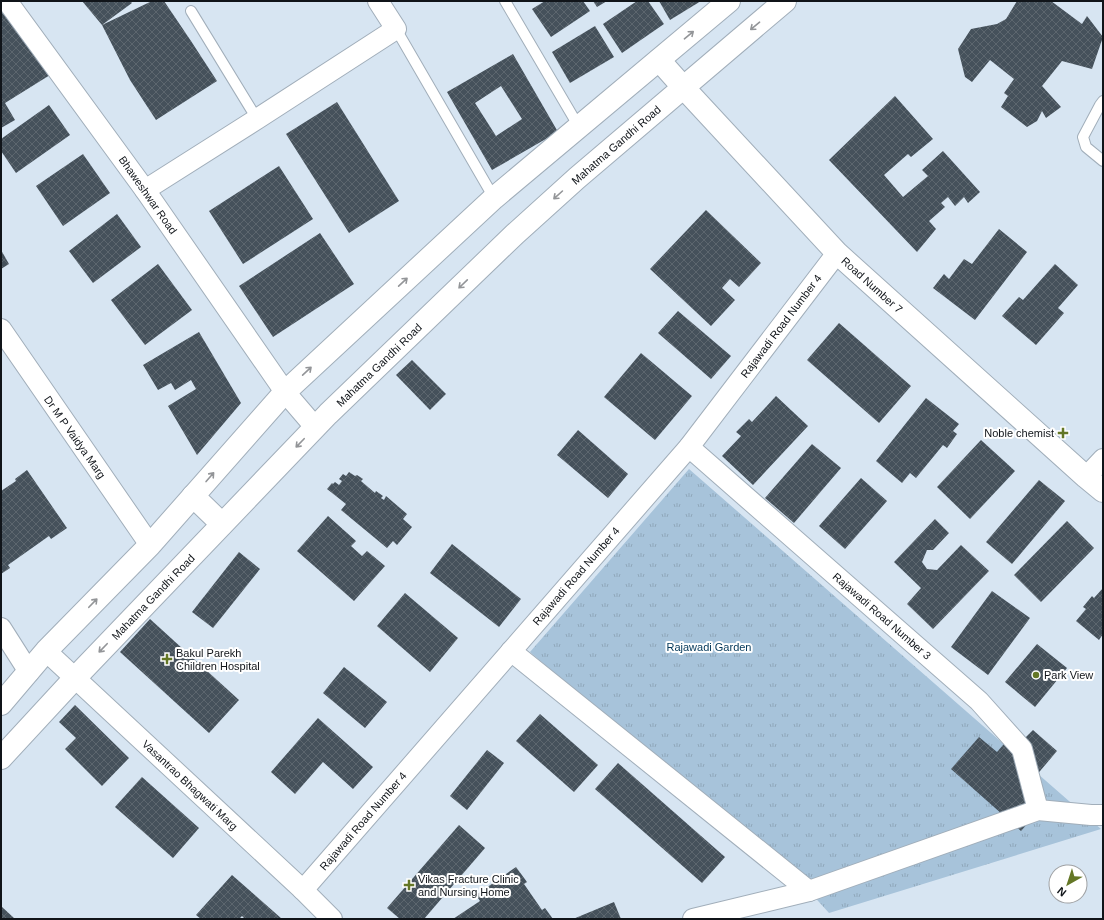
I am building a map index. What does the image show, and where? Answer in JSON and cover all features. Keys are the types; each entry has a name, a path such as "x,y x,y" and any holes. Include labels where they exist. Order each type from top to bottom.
{"street":[{"name":"Bhaweshwar Road","path":"8,1 145,190 285,392 315,427"},
{"path":"145,190 257,120 396,29 378,1"},
{"name":"Mahatma Gandhi Road","path":"1,758 75,678 315,427 515,234 577,178 785,1"},
{"path":"1,704 46,651 150,545 285,392 494,198 727,2"},
{"name":"Road Number 7","path":"659,60 837,253 1103,491"},
{"name":"Rajawadi Road Number 4","path":"302,890 689,447 837,253"},
{"name":"Dr M P Vaidya Marg","path":"1,330 150,545"},
{"name":"Rajawadi Road Number 3","path":"689,447 979,701 1022,748 1038,810"},
{"path":"1086,477 1103,459"},
{"path":"193,496 222,524"},
{"path":"1,628 28,672"},
{"name":"Vasantrao Bhagwati Marg","path":"46,651 332,919"},
{"path":"511,651 809,891"},
{"path":"693,919 809,891 1038,810 1090,816 1103,815"}],"lane":[{"path":"505,1 579,127"},
{"path":"191,11 257,120"},
{"path":"396,29 494,198"},
{"path":"1103,101 1083,137 1086,147 1103,161"}],"green space":[{"name":"Rajawadi Garden","path":"689,469 1101,829 829,913 809,891 530,652"}],"building":[{"path":"82,1 130,1 132,3 102,25"},
{"path":"152,1 164,1 217,81 156,120 130,80 102,25"},
{"path":"545,1 583,1 590,11 551,37 532,9"},
{"path":"593,1 607,1 597,7"},
{"path":"637,1 648,1 664,24 622,53 603,24"},
{"path":"659,1 701,1 670,20"},
{"path":"1017,1 1051,1 1082,24 1087,16 1103,37 1092,69 1062,61 1042,86 1061,107 1046,118 1042,111 1037,121 1027,127 1001,107 1008,96 1004,93 1014,79 990,60 972,82 965,77 958,49 971,29 997,24 1006,19"},
{"path":"1,6 50,75 5,103 15,120 1,128"},
{"path":"595,26 614,57 570,83 552,52"},
{"path":"513,54 558,132 492,170 447,92","holes":["501,86 522,119 496,136 475,103"]},
{"path":"895,96 933,139 911,157 908,154 884,175 903,197 928,176 922,170 943,151 980,192 968,203 964,197 955,206 948,197 941,203 945,207 929,221 936,229 917,252 829,160"},
{"path":"337,102 399,201 349,233 286,134"},
{"path":"49,105 70,135 16,173 1,151 1,139"},
{"path":"83,154 110,193 63,226 36,186"},
{"path":"279,166 313,219 243,264 209,211"},
{"path":"706,210 761,263 739,287 730,279 722,288 735,300 711,326 650,269"},
{"path":"117,214 141,247 93,283 69,251"},
{"path":"999,229 1027,252 975,320 933,288 944,274 949,279 964,259 972,264"},
{"path":"320,233 354,284 273,337 239,286"},
{"path":"1,250 9,264 1,269"},
{"path":"158,264 192,310 145,345 111,300"},
{"path":"1055,264 1078,285 1058,308 1064,313 1036,345 1002,316 1019,297 1023,300"},
{"path":"678,311 731,356 711,379 658,333"},
{"path":"839,323 911,386 879,423 807,360"},
{"path":"199,332 241,403 197,455 168,406 196,389 191,380 175,390 171,383 158,390 143,365"},
{"path":"641,353 692,396 655,440 604,397"},
{"path":"412,360 446,394 430,410 396,375"},
{"path":"776,396 808,426 753,485 722,456 741,436 736,432 749,419 752,422"},
{"path":"926,398 959,424 953,431 957,434 947,448 943,445 916,478 910,473 902,483 876,461"},
{"path":"578,430 628,474 608,498 557,455"},
{"path":"981,440 1015,471 970,519 937,487"},
{"path":"812,444 841,468 794,523 765,498"},
{"path":"27,470 67,528 51,539 49,536 8,565 10,568 1,574 1,491 16,481 15,479"},
{"path":"349,472 363,479 361,481 375,493 376,491 383,496 381,498 384,500 386,496 407,514 403,519 412,527 397,545 393,541 387,548 341,510 346,504 327,489 332,483 333,484 335,482 339,485 342,481 339,479 343,474 346,476"},
{"path":"861,478 887,501 845,549 819,526"},
{"path":"1039,480 1065,501 1012,564 986,542"},
{"path":"328,516 356,541 351,546 362,556 367,551 385,566 354,601 297,551"},
{"path":"935,519 949,533 933,550 927,550 922,562 927,569 937,570 961,545 989,571 933,629 907,604 921,588 894,562"},
{"path":"1067,521 1094,548 1041,602 1014,575"},
{"path":"452,544 521,599 499,627 430,573"},
{"path":"239,552 260,569 213,628 192,612"},
{"path":"1103,588 1103,634 1099,640 1076,621 1086,609 1083,607 1092,596 1094,598"},
{"path":"992,591 1030,618 988,675 951,647"},
{"path":"405,593 458,638 430,672 377,626"},
{"path":"150,619 239,700 209,733 120,652"},
{"name":"Park View","path":"1037,644 1067,668 1035,707 1005,682"},
{"path":"344,667 387,702 365,728 323,693"},
{"path":"75,705 129,758 102,786 65,749 76,738 59,722"},
{"path":"540,714 598,765 574,792 516,741"},
{"path":"318,718 373,767 353,789 323,762 295,794 271,772"},
{"path":"1016,730 1025,738 1033,730 1057,751 1024,790 1035,815 1021,831 951,769 979,737 997,752"},
{"path":"487,750 504,763 467,810 450,796"},
{"path":"618,763 725,857 702,883 595,789"},
{"path":"142,777 199,828 173,858 115,807"},
{"path":"459,825 485,848 424,919 400,919 387,908"},
{"path":"516,867 527,882 524,884 542,910 545,908 553,919 453,919 480,901 476,895"},
{"path":"232,875 282,919 245,919 242,916 239,919 201,919 196,915"},
{"path":"614,902 621,919 573,919"},
{"path":"1,906 14,918 13,919 1,919"}],"place":[{"name":"Noble chemist","path":"1063,433"},
{"name":"Bakul Parekh Children Hospital","path":"167,659"},
{"name":"Park View","path":"1036,675"},
{"name":"Vikas Fracture Clinic and Nursing Home","path":"409,885"}]}
